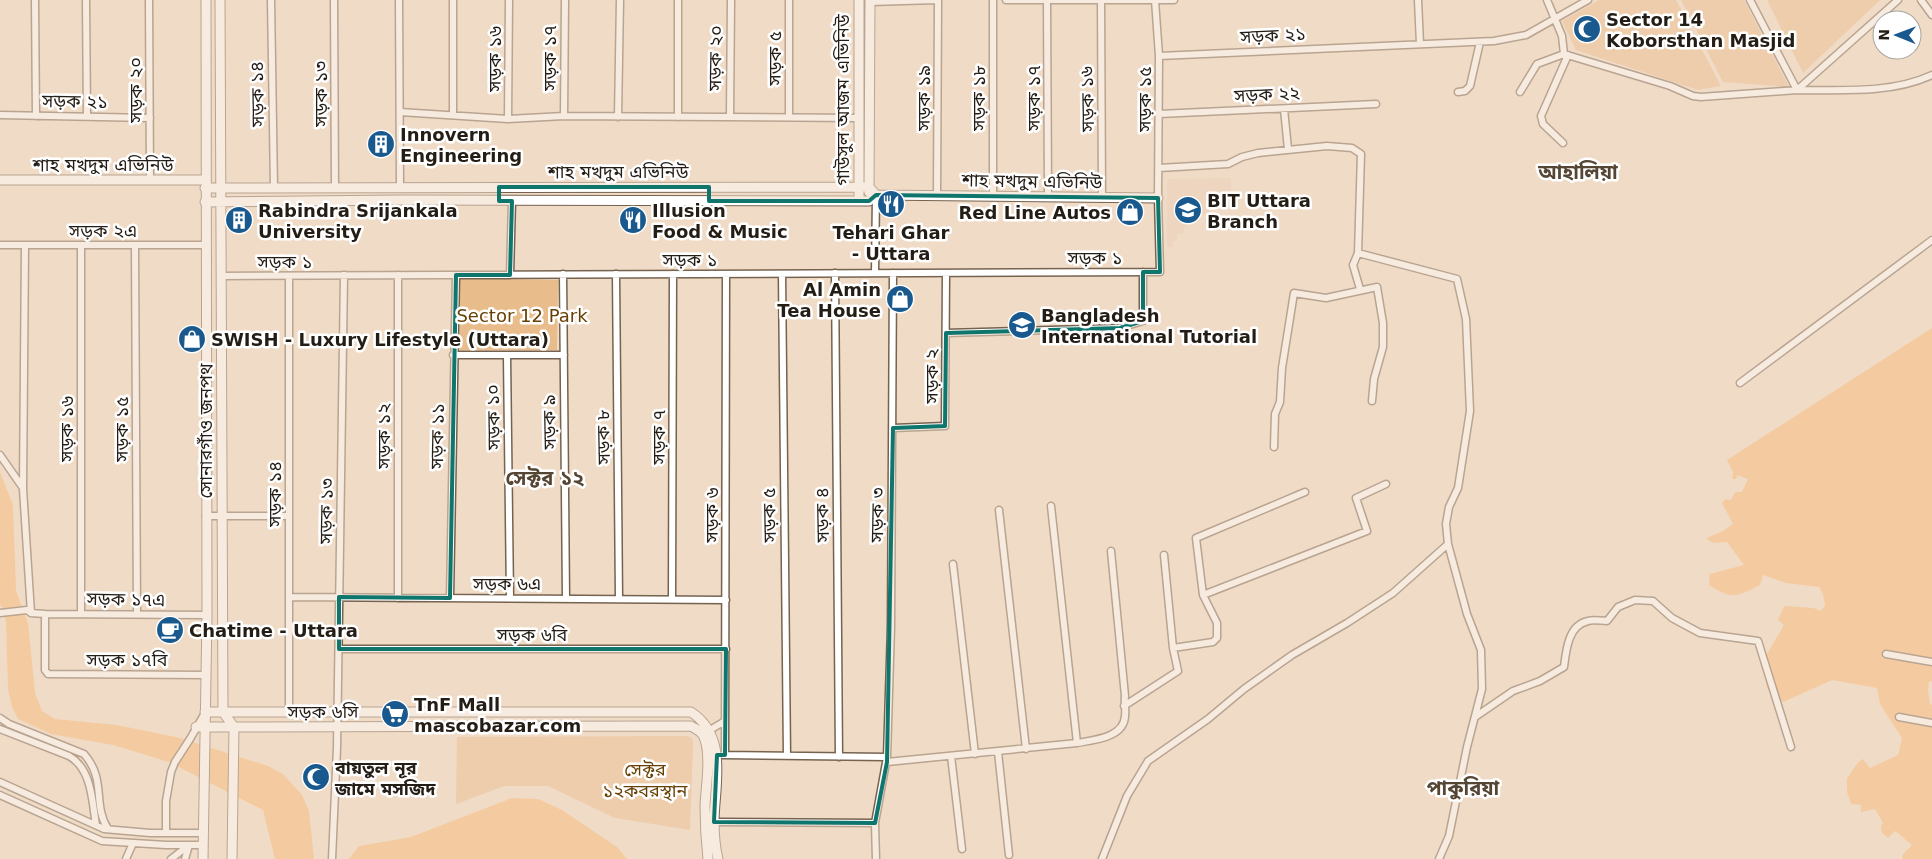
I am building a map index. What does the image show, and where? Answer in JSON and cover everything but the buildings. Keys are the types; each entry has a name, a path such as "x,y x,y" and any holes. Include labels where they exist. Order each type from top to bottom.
{"street":[{"path":"35,0 36,116"},
{"path":"86,0 87,116"},
{"name":"সড়ক ২০","path":"149,0 150,180"},
{"name":"সোনারগাঁও জনপথ","path":"202,859 205,740 201,727 205,712 206,675 206,0"},
{"name":"সোনারগাঁও জনপথ","path":"220,0 223,712"},
{"name":"সড়ক ১৪","path":"271,0 274,188"},
{"name":"সড়ক ১৩","path":"334,0 336,188"},
{"path":"400,0 400,187"},
{"path":"452,0 453,115"},
{"name":"সড়ক ১৬","path":"508,119 509,0"},
{"name":"সড়ক ১৭","path":"564,0 564,116"},
{"path":"618,117 620,0"},
{"path":"678,0 678,117"},
{"name":"সড়ক ২০","path":"730,116 731,0"},
{"name":"সড়ক ৫","path":"789,0 789,116"},
{"name":"গাউসুল আজম এভিনিউ","path":"859,0 859,201"},
{"path":"870,1 937,0"},
{"name":"সড়ক ১৯","path":"937,0 937,196"},
{"name":"সড়ক ১৮","path":"993,0 993,195"},
{"path":"1006,0 1174,0"},
{"name":"সড়ক ১৭","path":"1047,0 1048,196"},
{"name":"সড়ক ১৬","path":"1101,0 1102,198"},
{"name":"সড়ক ১৫","path":"1155,0 1159,56 1158,198 1160,272"},
{"path":"1418,0 1420,44"},
{"path":"1548,0 1556,18 1566,54 1541,116 1543,124 1563,143"},
{"name":"সড়ক ২১","path":"1159,56 1480,42 1526,35 1588,0"},
{"path":"1750,0 1796,90"},
{"path":"1796,90 1898,0"},
{"path":"1920,0 1932,15"},
{"name":"গাউসুল আজম এভিনিউ","path":"870,1 870,187 873,198"},
{"path":"1458,92 1470,86 1480,42"},
{"path":"1520,92 1537,64 1566,54 1670,86 1693,96 1796,90 1872,89 1918,82 1932,75"},
{"path":"206,71 220,71"},
{"name":"সড়ক ২২","path":"1160,114 1376,104"},
{"path":"1284,109 1288,149"},
{"path":"400,112 508,119 564,116 789,116 859,118"},
{"name":"সড়ক ২১","path":"0,115 150,118"},
{"path":"1159,168 1228,164 1242,157 1288,149 1327,146 1352,148 1361,154 1358,253 1353,265 1360,289"},
{"name":"শাহ মখদুম এভিনিউ","path":"0,180 150,180 205,184 220,188 870,187"},
{"path":"499,187 499,201"},
{"path":"709,187 709,201"},
{"path":"363,188 363,200"},
{"name":"শাহ মখদুম এভিনিউ","path":"205,202 363,200 859,201 873,198 993,195 1158,198"},
{"path":"873,198 875,273"},
{"path":"510,275 512,201"},
{"path":"1740,383 1932,240"},
{"name":"সড়ক ১৫","path":"135,244 137,614"},
{"name":"সড়ক ২এ","path":"0,245 206,245"},
{"path":"25,245 23,489 29,612"},
{"name":"সড়ক ১৬","path":"81,245 81,614"},
{"path":"1358,253 1457,279 1466,319 1470,411 1458,488 1449,507 1446,524 1448,544 1467,614 1481,650 1482,689 1448,836 1439,859"},
{"path":"946,333 1120,328 1143,320 1143,272"},
{"name":"সড়ক ১","path":"220,276 1160,272"},
{"name":"সড়ক ৪","path":"835,273 840,757"},
{"name":"সড়ক ৩","path":"876,859 875,823 887,760 893,428 893,273"},
{"name":"সড়ক ২","path":"893,428 945,426 946,273"},
{"name":"সড়ক ৯","path":"563,274 566,599"},
{"name":"সড়ক ৮","path":"616,274 619,599"},
{"name":"সড়ক ৭","path":"672,599 673,274"},
{"name":"সড়ক ৬","path":"721,755 725,722 726,649 726,274"},
{"name":"সড়ক ৫","path":"782,274 787,756"},
{"name":"সড়ক ১৩","path":"332,859 338,727 344,275"},
{"name":"সড়ক ১২","path":"398,275 398,598"},
{"name":"সড়ক ১১","path":"450,598 453,355 456,275"},
{"name":"সড়ক ১৪","path":"288,712 289,276"},
{"path":"1274,447 1275,414 1280,402 1282,368 1294,293 1326,298 1360,289 1377,287 1383,323 1383,347 1374,379 1372,401"},
{"path":"453,355 564,356"},
{"name":"সড়ক ১০","path":"508,356 510,598"},
{"path":"0,455 23,489"},
{"path":"1203,595 1367,531 1356,498 1386,484"},
{"path":"1173,648 1213,642 1217,638 1217,623 1203,595 1196,538 1305,492"},
{"path":"1051,506 1077,743"},
{"path":"999,510 1026,749"},
{"path":"206,516 289,516"},
{"path":"1102,859 1127,796 1148,761 1208,719 1244,689 1292,655 1347,623 1393,593 1448,544"},
{"path":"721,755 840,757 887,760 998,752 1102,739 1119,729 1126,717 1111,550"},
{"path":"1124,706 1178,671 1173,648 1164,555"},
{"path":"953,564 975,754"},
{"name":"সড়ক ৬এ","path":"289,597 726,600"},
{"path":"1476,717 1513,691 1540,681 1564,667 1571,635 1577,626 1587,621 1607,620 1618,607 1635,600 1653,601 1672,618 1700,633 1758,641 1791,747"},
{"path":"1,613 29,612 45,614"},
{"name":"সড়ক ১৭এ","path":"45,614 206,615"},
{"name":"সড়ক ১৭বি","path":"45,614 45,670 48,674 206,675"},
{"name":"সড়ক ৬বি","path":"338,649 726,649"},
{"path":"1886,654 1932,662"},
{"name":"সড়ক ৬সি","path":"201,727 697,726 691,712 205,712"},
{"path":"223,712 234,727 232,859"},
{"path":"580,712 580,727"},
{"path":"0,718 9,724 84,754 91,762 98,779 103,820 108,829"},
{"path":"1898,718 1932,723"},
{"path":"697,726 710,730 725,722"},
{"path":"697,726 703,735 707,756 705,821 708,859"},
{"path":"166,833 166,801 171,772 175,762 190,739 201,727"},
{"path":"0,730 78,761 83,768 90,790 96,825"},
{"path":"710,730 721,755 714,822 718,859"},
{"path":"998,752 1009,854"},
{"path":"951,756 962,849"},
{"path":"0,782 108,829 166,833 203,833"},
{"path":"0,794 102,840 203,845"},
{"path":"714,822 875,823"},
{"path":"126,859 133,843"},
{"path":"171,859 189,845"},
{"path":"185,859 189,845"},
{"path":"202,859 211,859"}],"highlighted area":[{"path":"499,187 709,187 709,201 869,201 876,195 1158,198 1160,272 1143,272 1143,321 1120,328 946,333 945,426 893,428 887,762 875,823 714,822 717,755 725,755 726,649 339,649 339,597 450,598 456,275 510,275 512,201 499,201"}],"shaded area":[{"name":"BIT Uttara Branch","path":"1231,178 1231,193 1221,196 1221,205 1209,207 1210,214 1188,215 1187,226 1184,227 1183,234 1177,234 1177,241 1173,241 1173,247 1167,247 1167,181 1169,179"},
{"path":"1932,328 1932,681 1929,682 1928,691 1930,704 1932,705 1932,859 1902,859 1903,854 1912,845 1895,831 1888,838 1882,833 1881,826 1883,823 1875,809 1861,812 1861,805 1851,804 1847,792 1847,778 1860,761 1863,759 1870,768 1898,755 1902,738 1880,704 1877,688 1832,680 1783,702 1767,688 1764,659 1784,625 1778,620 1784,606 1814,608 1820,611 1825,606 1823,594 1819,587 1786,583 1763,575 1760,585 1746,592 1734,595 1723,593 1709,585 1710,574 1744,565 1727,542 1713,543 1706,538 1723,531 1733,524 1722,503 1725,499 1731,500 1735,492 1742,492 1748,479 1737,475 1736,479 1733,479 1733,472 1727,460"},
{"path":"0,472 13,505 16,591 28,623 35,693 42,711 55,719 117,725 180,738 268,766 283,774 302,795 309,811 314,859 275,859 263,810 169,762 113,745 51,734 18,719 12,707 8,689 6,622 3,608 0,605"},
{"path":"512,798 538,799 562,810 617,847 627,859 349,859 359,846 411,837"}],"green space":[{"path":"1599,0 1676,0 1721,86 1698,90 1576,50 1562,21"},
{"path":"1681,0 1744,0 1789,87 1723,82"},
{"path":"1767,0 1880,0 1803,73"},
{"name":"Sector 12 Park","path":"460,278 558,280 557,350 460,350"},
{"name":"সেক্টর ১২কবরস্থান","path":"687,736 692,738 693,742 690,830 615,818 548,786 504,786 456,804 457,737"}],"place":[{"name":"Sector 14 Koborsthan Masjid","path":"1587,29"},
{"name":"Innovern Engineering","path":"381,144"},
{"name":"Tehari Ghar - Uttara","path":"891,204"},
{"name":"BIT Uttara Branch","path":"1188,210"},
{"name":"Red Line Autos","path":"1130,212"},
{"name":"Rabindra Srijankala University","path":"239,220"},
{"name":"Illusion Food & Music","path":"633,220"},
{"name":"Al Amin Tea House","path":"900,299"},
{"name":"Bangladesh International Tutorial","path":"1022,325"},
{"name":"SWISH - Luxury Lifestyle (Uttara)","path":"192,339"},
{"name":"Chatime - Uttara","path":"170,630"},
{"name":"TnF Mall mascobazar.com","path":"395,714"},
{"name":"বায়তুল নূর জামে মসজিদ","path":"316,777"}],"district":[{"name":"আহালিয়া","path":"1578,172"},
{"name":"সেক্টর ১২","path":"545,478"},
{"name":"পাকুরিয়া","path":"1463,788"}]}
